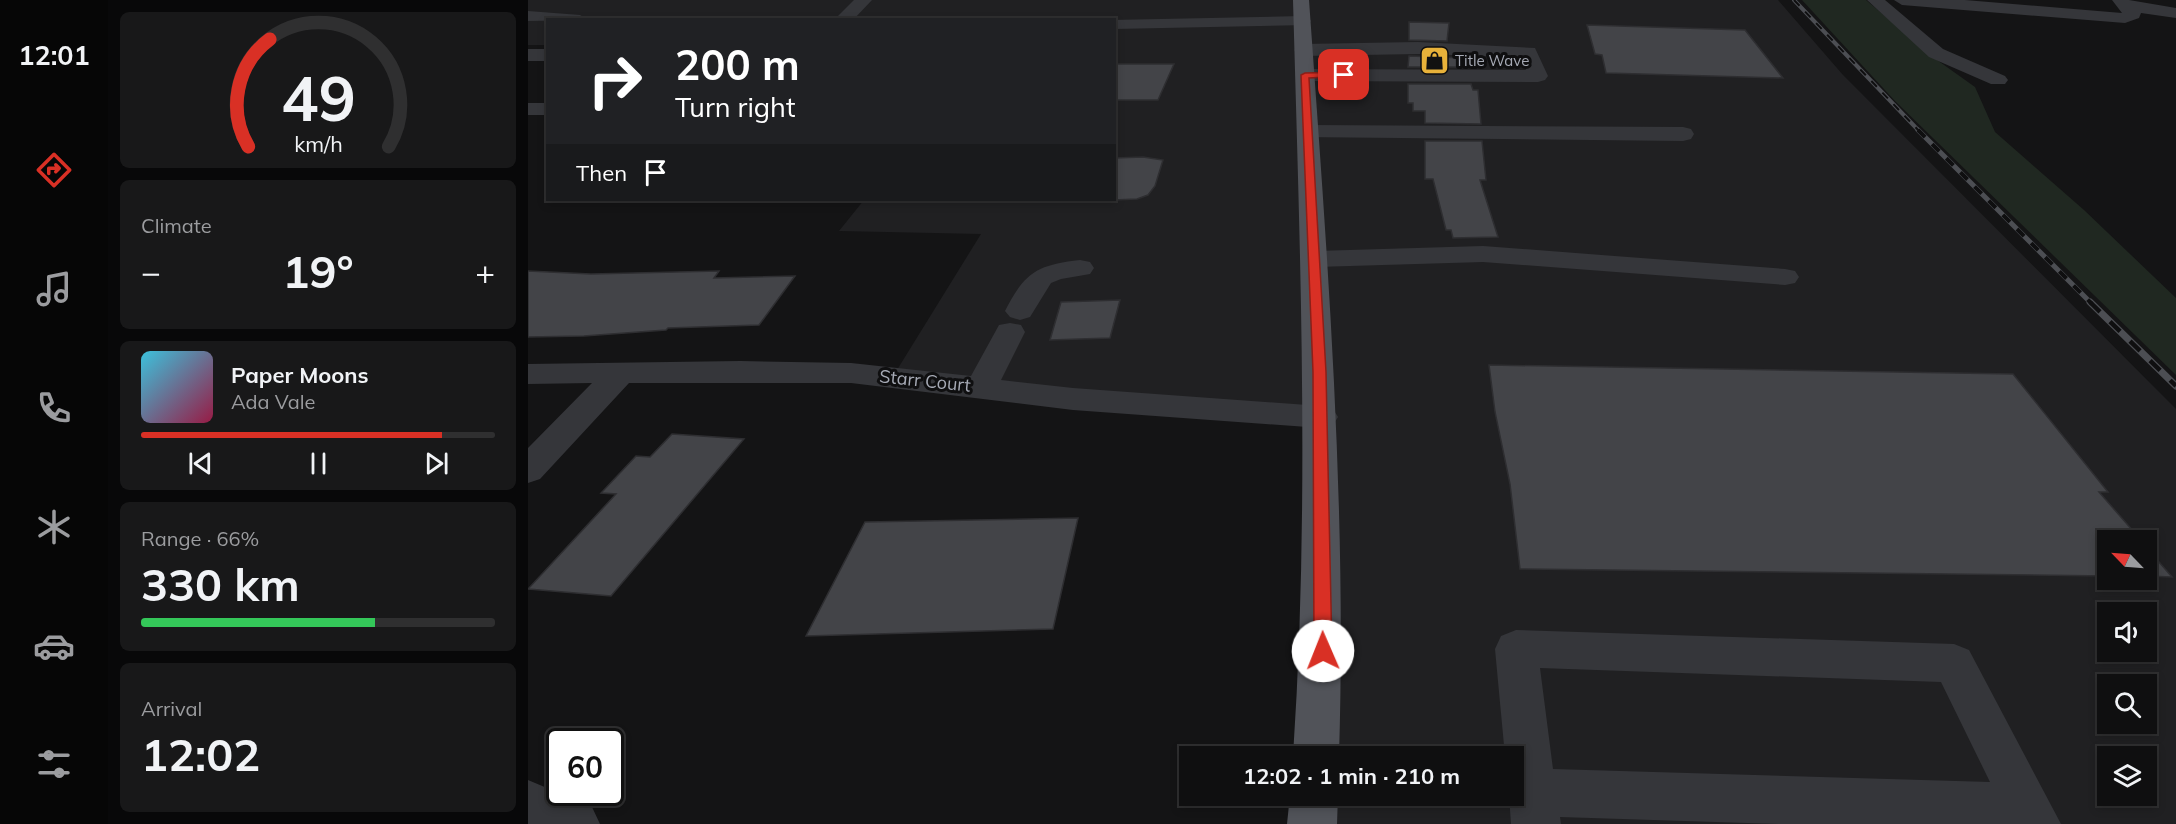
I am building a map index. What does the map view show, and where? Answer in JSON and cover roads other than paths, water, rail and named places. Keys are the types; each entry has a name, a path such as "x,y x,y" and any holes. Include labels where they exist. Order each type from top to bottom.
{"main road":[{"path":"1303,37 1316,259 1321,417 1323,651 1317,746"},
{"path":"1312,824 1313,806"}],"street":[{"path":"844,18 864,0"},
{"path":"1875,0 1936,53 1998,80"},
{"path":"1902,0 2125,18 2133,14 2123,3"},
{"path":"2123,3 2176,13"},
{"path":"528,16 554,18"},
{"path":"1116,18 1303,37 1528,52 1538,76 1490,76 1303,37"},
{"path":"1483,50 1490,76"},
{"path":"528,55 546,55"},
{"path":"528,109 546,109"},
{"path":"1308,132 1683,134"},
{"path":"1316,259 1483,254 1785,277"},
{"path":"981,387 1033,282 1041,275 1080,268"},
{"name":"Starr Court","path":"528,374 740,371 851,373 1073,399 1321,417"},
{"path":"528,470 620,373"},
{"path":"1516,649 1954,663 2032,816 1534,808 1516,649"},
{"path":"528,804 575,824"}],"railway":[{"path":"1794,0 1920,132"},
{"path":"1920,132 2090,302"},
{"path":"2090,302 2176,386"}],"place":[{"name":"Title Wave","path":"1434,61"}]}
